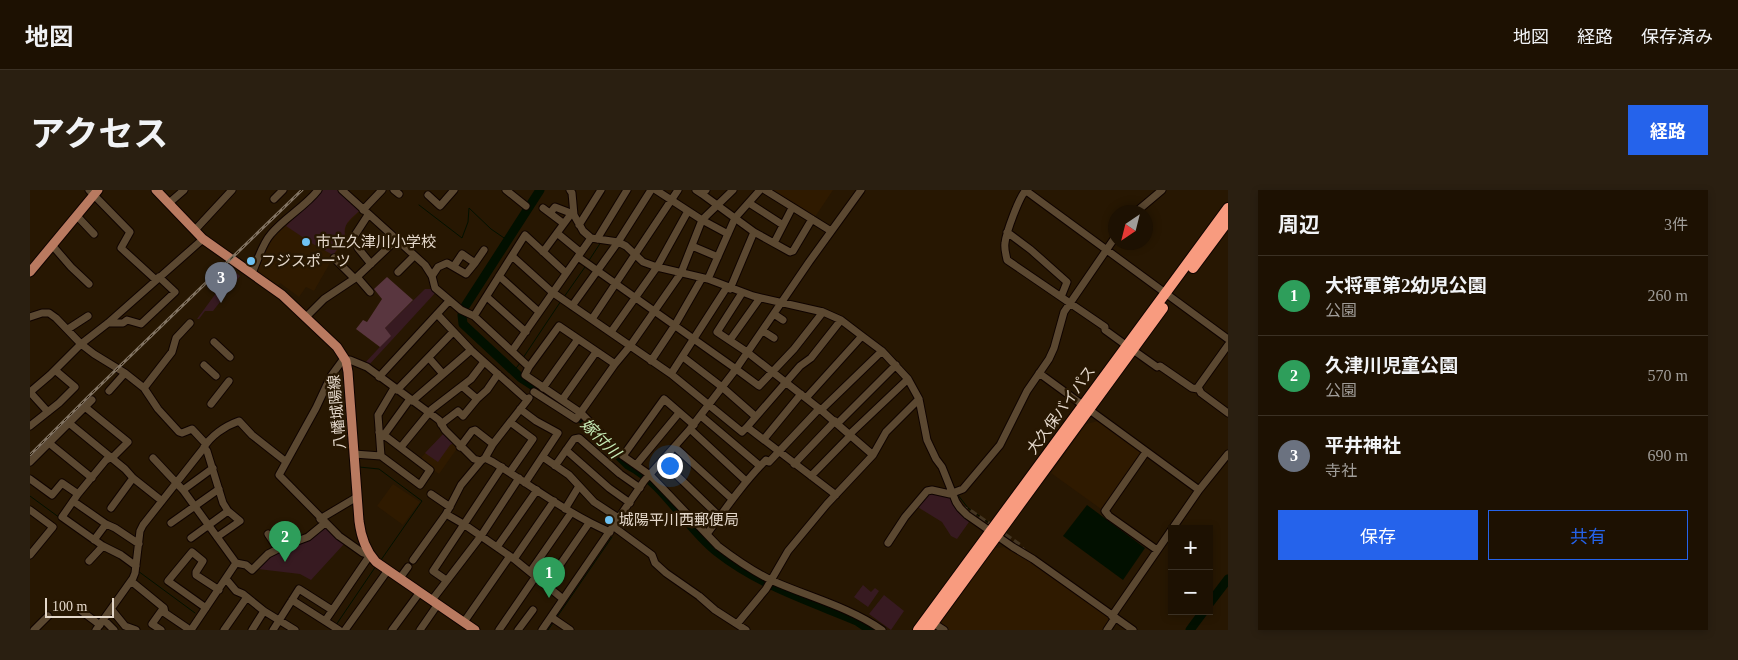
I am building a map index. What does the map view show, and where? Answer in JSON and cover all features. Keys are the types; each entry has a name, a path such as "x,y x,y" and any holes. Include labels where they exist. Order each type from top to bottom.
{"highway":[{"name":"大久保バイパス","path":"930,626 994,534 1169,295 1227,212"},
{"name":"大久保バイパス","path":"918,630 994,534"}],"main road":[{"name":"八幡城陽線","path":"156,190 203,239 282,295 337,348 346,361 360,534 370,555 388,570 469,627"},
{"path":"30,272 77,216 94,192"}],"street":[{"path":"169,203 184,190"},
{"path":"195,230 232,190"},
{"path":"274,199 283,190"},
{"path":"252,273 266,241 272,233 303,207 318,190"},
{"path":"342,190 365,213 425,265 432,276 435,288 463,311 474,316 529,367"},
{"path":"355,235 365,213 382,190"},
{"path":"428,195 440,206 454,190"},
{"path":"506,190 526,206"},
{"path":"579,225 601,190"},
{"path":"512,351 566,272 594,238 626,190"},
{"path":"572,306 618,242 651,190"},
{"path":"656,190 688,212 728,234"},
{"path":"592,319 678,190"},
{"path":"579,416 681,273 702,220 732,190"},
{"path":"651,361 718,257 735,218 760,190"},
{"path":"765,190 832,232"},
{"path":"542,630 620,519 647,477 701,416 861,190"},
{"path":"1228,339 1025,190 1007,232 1004,245 1007,260 1105,327 1105,330 1157,367 1160,366 1192,388 1198,389 1228,413"},
{"path":"1144,205 1162,190"},
{"path":"572,191 573,215"},
{"path":"701,191 754,232 790,252 793,251 812,219"},
{"path":"94,192 130,232 121,248 175,292 141,324 127,320 123,323 108,323"},
{"path":"749,203 783,225"},
{"path":"550,213 554,207 568,212 594,238 618,242 626,246 643,262 705,278 742,293 823,312 841,320 882,351 908,380 919,399 927,440 936,459 942,466 956,502 967,516 1033,559 1133,630"},
{"path":"543,208 563,223"},
{"path":"774,243 792,208"},
{"path":"611,332 657,267 688,212"},
{"path":"543,252 563,223 573,215"},
{"path":"77,216 94,234"},
{"path":"671,374 728,288 754,232"},
{"path":"1007,232 1031,250 1067,282 1061,297"},
{"path":"557,233 596,271 759,386 773,373 823,312"},
{"path":"474,316 525,235 566,272"},
{"path":"48,412 30,392 81,344 108,323 203,239"},
{"path":"306,318 324,298 355,278 397,239"},
{"path":"52,245 89,284"},
{"path":"692,246 718,257"},
{"path":"888,543 905,517 927,490 953,494 967,486 1000,445 1027,391 1054,348 1061,319 1069,302 1108,246"},
{"path":"358,248 371,264"},
{"path":"432,276 438,267 447,263 466,274 484,250"},
{"path":"454,266 462,254 475,263"},
{"path":"398,272 414,256"},
{"path":"512,256 552,292 671,374 742,432 800,366 811,358 841,320"},
{"path":"334,258 370,292"},
{"path":"499,276 539,312"},
{"path":"742,293 717,332 748,352 836,422 873,455"},
{"path":"487,297 526,332"},
{"path":"730,340 760,298"},
{"path":"379,377 449,300"},
{"path":"30,317 49,313 68,329 81,344 144,388 158,409 179,432 182,433 192,429 205,446 223,503 228,511 240,521 217,537"},
{"path":"437,314 471,350 527,400"},
{"path":"774,314 783,320"},
{"path":"68,329 88,316"},
{"path":"144,388 172,352 176,338 190,323"},
{"path":"579,416 538,388 525,375 529,367 559,326 615,364"},
{"path":"762,330 774,338"},
{"path":"381,456 382,434 378,415 395,389 429,358 453,332"},
{"path":"764,439 862,336"},
{"path":"413,560 446,514 461,485 527,400 578,339"},
{"path":"214,342 230,357"},
{"path":"1198,389 1199,383 1228,345"},
{"path":"382,434 411,400 471,350"},
{"path":"707,534 746,481 760,466 766,460 769,462 817,412 882,351"},
{"path":"562,400 596,352"},
{"path":"683,357 722,387 755,416"},
{"path":"429,358 443,374"},
{"path":"325,621 370,555 339,536 280,477 279,473 316,408 331,376 342,362 350,360 367,367 429,412 439,420 460,447 474,459 483,459 510,472 568,511 589,523 612,530 652,555 656,563 666,572 740,628 772,580 788,551 873,455 886,432 919,399"},
{"path":"401,447 429,412 471,379 484,362"},
{"path":"204,365 216,376"},
{"path":"794,464 896,365"},
{"path":"30,426 75,387 55,370"},
{"path":"1039,372 1199,490"},
{"path":"109,392 125,373"},
{"path":"441,424 458,411 463,416 487,390 498,374"},
{"path":"811,476 850,435 908,380"},
{"path":"211,404 229,381"},
{"path":"462,386 477,399"},
{"path":"538,388 562,400 623,456 636,465 730,556 772,580 860,616 882,630"},
{"path":"623,456 664,399 746,481"},
{"path":"30,462 92,400"},
{"path":"85,407 128,442 106,460 62,517 102,546 122,555 136,566"},
{"path":"420,630 446,580 522,480 543,457 558,433 520,410"},
{"path":"636,465 679,413"},
{"path":"701,416 760,466"},
{"path":"100,625 112,610 135,573 140,531 143,525 208,441 231,424 239,421 252,436 285,461"},
{"path":"510,422 533,439 510,472"},
{"path":"69,424 162,501"},
{"path":"747,428 836,495"},
{"path":"460,447 472,430 475,430 493,444"},
{"path":"354,454 381,456 420,485 430,470 382,434"},
{"path":"555,466 574,439 579,438 620,474 640,488"},
{"path":"50,443 92,478"},
{"path":"675,447 732,499"},
{"path":"566,450 609,488 630,503"},
{"path":"1146,452 1105,511 1157,550"},
{"path":"1107,630 1157,550 1199,490 1228,454"},
{"path":"543,457 568,475 594,502 620,519"},
{"path":"153,458 184,490 236,563 246,565 252,570 260,561 278,549 308,537 323,521 357,497"},
{"path":"662,461 720,517"},
{"path":"184,490 213,468"},
{"path":"446,580 433,571 502,468"},
{"path":"111,508 133,478"},
{"path":"30,479 52,495 62,483 78,494"},
{"path":"499,630 568,511 579,486"},
{"path":"171,523 219,490"},
{"path":"497,547 537,490"},
{"path":"431,494 450,507"},
{"path":"73,501 139,544"},
{"path":"469,627 512,558 554,502"},
{"path":"30,510 53,527 30,555"},
{"path":"191,538 228,511"},
{"path":"446,514 497,547 563,599"},
{"path":"546,585 589,523"},
{"path":"94,540 106,524"},
{"path":"268,534 278,549"},
{"path":"89,562 102,546"},
{"path":"204,611 168,581 192,552 203,562 196,575 219,590"},
{"path":"130,581 164,608 165,613 190,629 236,563"},
{"path":"400,578 408,567"},
{"path":"345,630 388,570"},
{"path":"226,579 236,591 247,597 264,611 296,630"},
{"path":"273,630 299,589 332,610"},
{"path":"392,630 420,592"},
{"path":"224,630 247,597"},
{"path":"292,600 339,630"},
{"path":"80,610 100,625 114,630"},
{"path":"112,610 125,626 136,630"},
{"path":"161,630 152,624 162,610 164,610"},
{"path":"518,630 533,610"},
{"path":"252,630 264,611"},
{"path":"34,630 48,616"},
{"path":"550,617 566,629"},
{"path":"930,626 944,630"}],"shaded area":[{"name":"市立久津川小学校","path":"321,190 340,190 361,210 346,225 345,232 347,238 334,256 314,291 306,287 299,297 280,283 276,288 257,274 256,269 266,245 273,236"},
{"path":"323,190 337,190 359,211 346,226 346,238 333,255 286,226"},
{"path":"772,190 833,190 815,217"},
{"path":"233,270 240,276 213,311 205,311 197,319"},
{"path":"387,277 413,300 385,328 391,336 380,347 356,329 363,320 367,322 382,299 374,289"},
{"path":"425,289 431,289 436,292 368,366 364,364 390,336 385,328"},
{"path":"1098,421 1140,451 1140,455 1101,509 1051,473 1086,424"},
{"path":"444,433 458,447 439,474 419,460"},
{"path":"444,433 454,443 450,445 438,462 425,453"},
{"path":"393,484 420,502 403,525 377,506"},
{"path":"929,492 951,497 958,512 969,522 957,539 951,536 942,522 916,506"},
{"path":"1087,505 1145,548 1123,580 1063,536"},
{"path":"321,529 327,529 344,544 311,580 300,574 258,569 269,558"},
{"path":"1004,547 1032,563 1108,616 1109,621 1103,630 935,630 995,548"},
{"path":"863,585 871,592 875,588 879,591 868,607 854,597"},
{"path":"884,595 904,611 891,630 869,614"}],"waterway":[{"name":"嫁付川","path":"540,190 464,308 462,315 463,324 521,378 577,414 628,465 653,483 695,531 717,552 733,564 767,583 857,621 870,630"},
{"path":"419,205 462,238 468,222 469,208 491,229 507,240"},
{"path":"588,262 601,242"},
{"path":"564,297 585,267"},
{"path":"523,358 561,301"},
{"path":"514,371 520,363"},
{"path":"359,467 379,469 422,501 381,560"},
{"path":"948,472 954,487"},
{"path":"958,495 968,508 989,523"},
{"path":"30,496 60,518"},
{"path":"557,617 612,537"},
{"path":"336,625 376,566"},
{"path":"138,571 195,613"},
{"path":"1213,599 1228,579"},
{"path":"1190,630 1201,615"},
{"path":"548,630 553,623"}],"tunnel":[{"path":"960,508 971,513 1019,546 1024,554"}],"railway":[{"path":"30,455 302,190"}],"place":[{"name":"市立久津川小学校","path":"306,242"},
{"name":"フジスポーツ","path":"251,261"},
{"name":"平井神社","path":"221,303"},
{"name":"城陽平川西郵便局","path":"609,520"},
{"name":"久津川児童公園","path":"285,562"},
{"name":"大将軍第2幼児公園","path":"549,598"}]}
